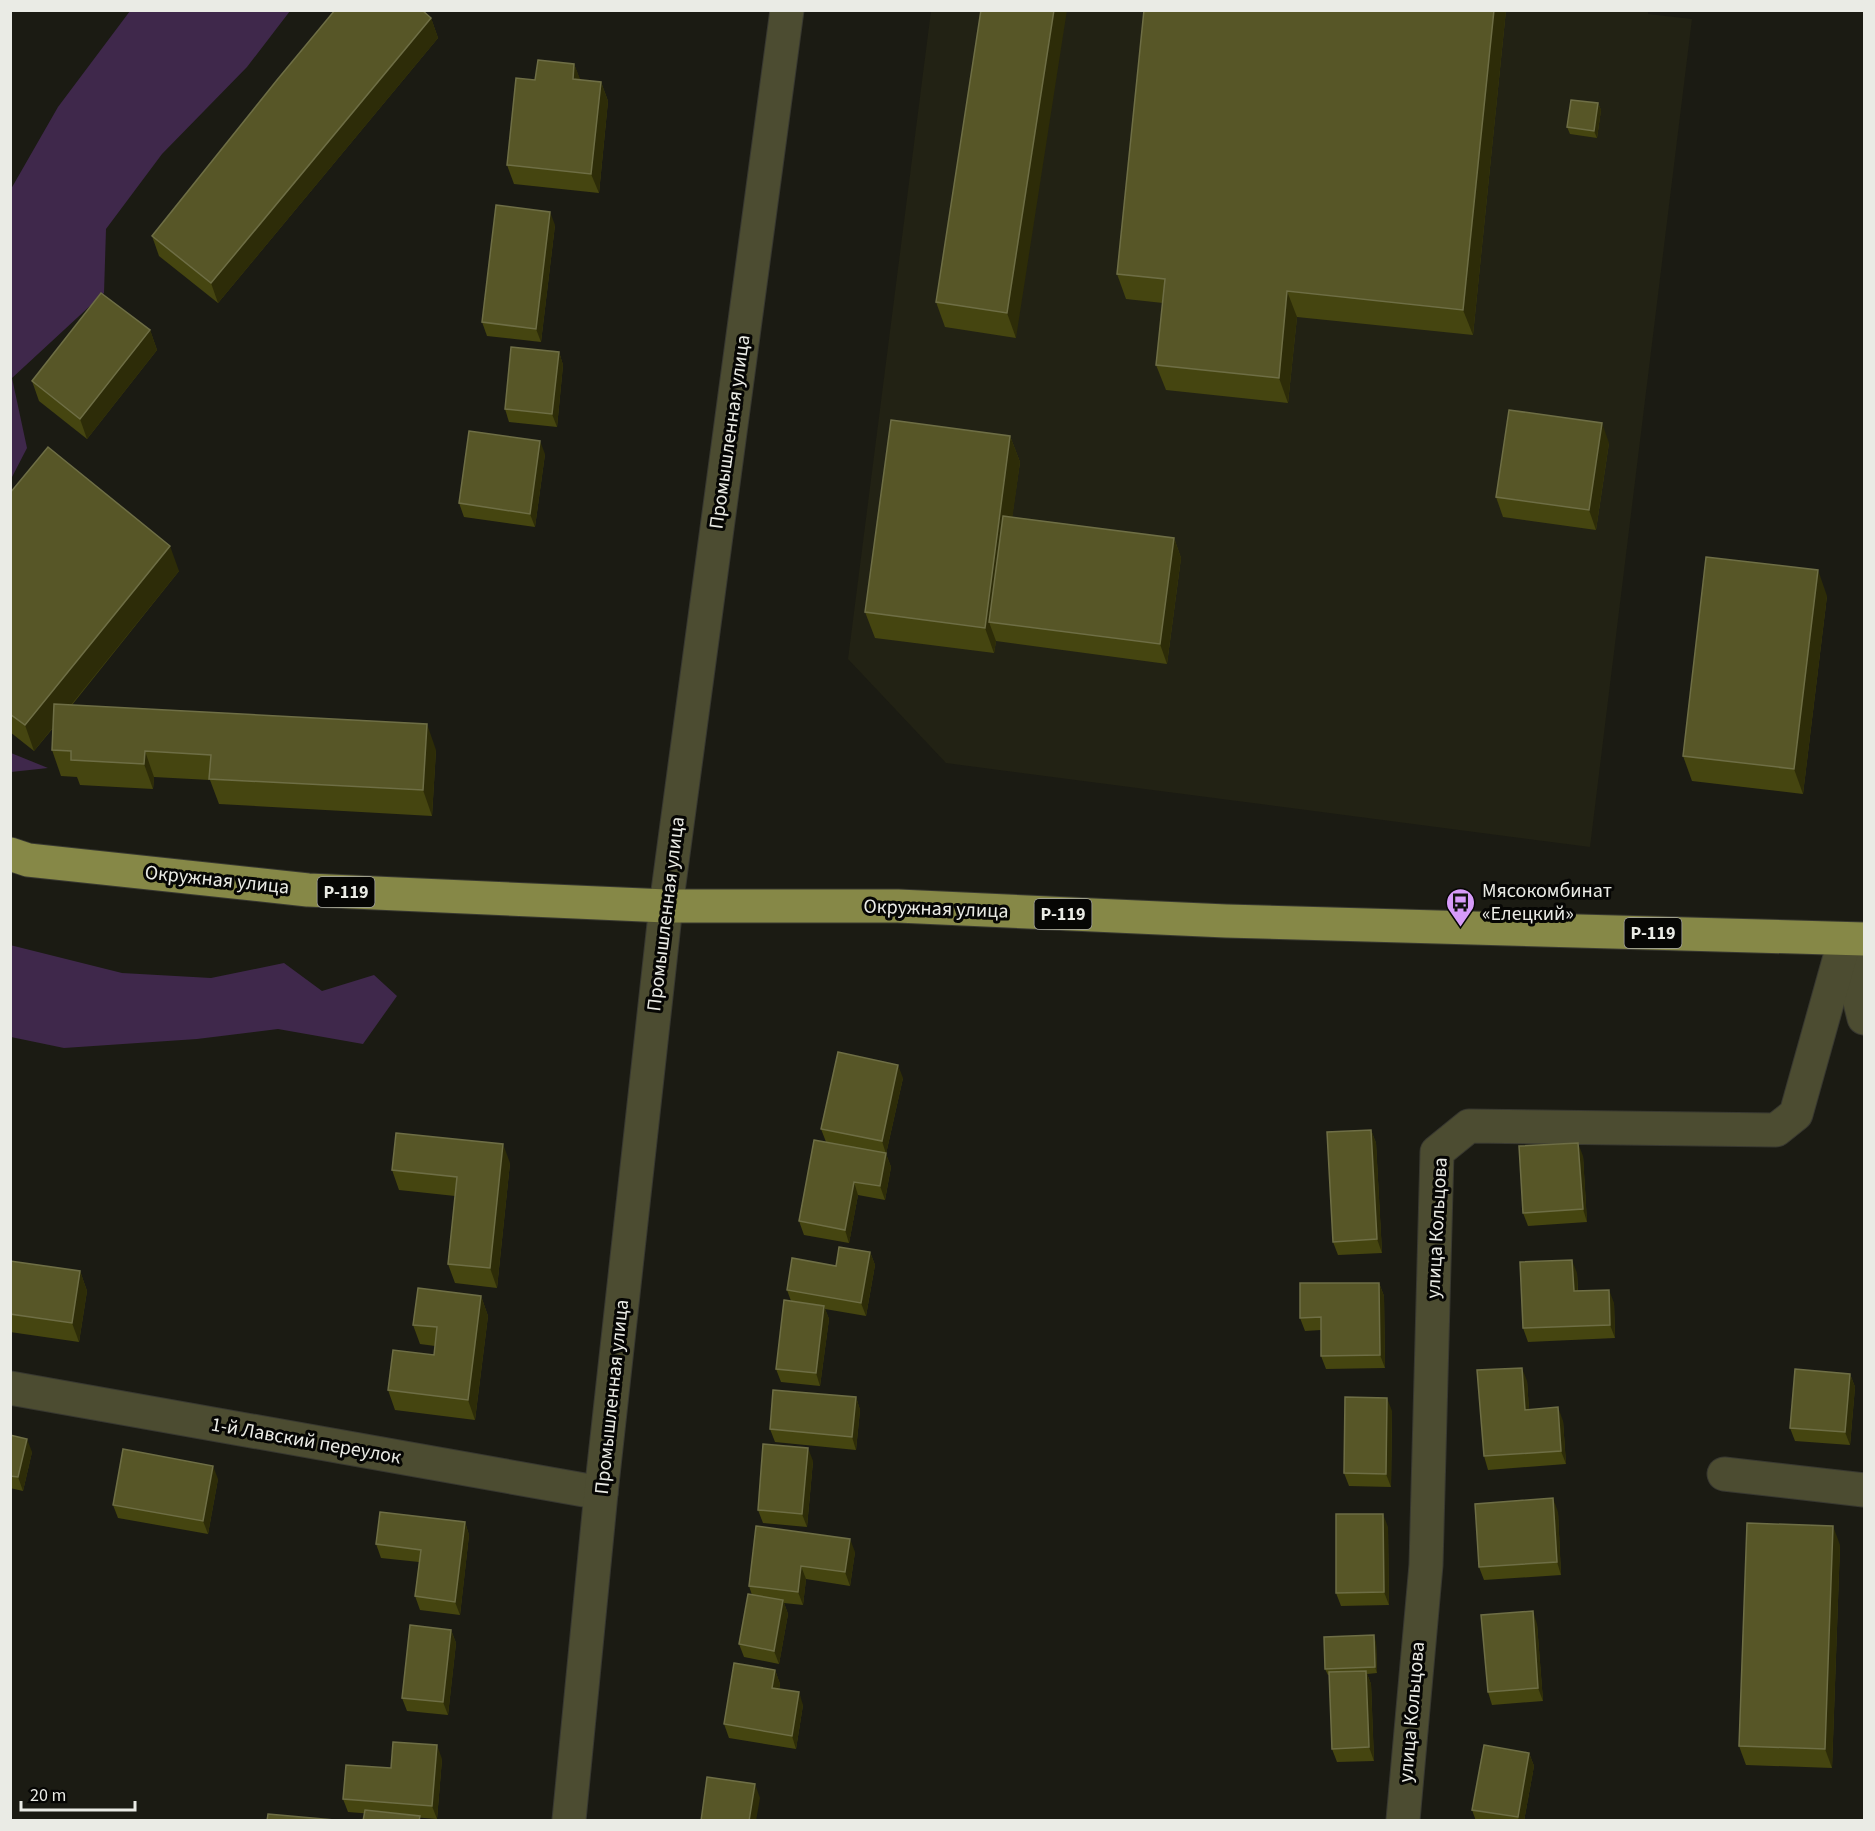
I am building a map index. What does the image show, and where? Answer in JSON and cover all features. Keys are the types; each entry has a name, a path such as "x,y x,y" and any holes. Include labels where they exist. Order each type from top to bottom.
{"highway":[{"name":"Окружная улица","path":"10,854 28,860 308,890 666,906 898,906 1226,921 1855,939"}],"street":[{"name":"Промышленная улица","path":"569,1821 601,1493 666,906 787,10"},
{"path":"1855,939 1864,1018"},
{"name":"улица Кольцова","path":"1403,1821 1426,1565 1437,1152 1469,1126 1776,1130 1796,1114 1855,939"},
{"name":"1-й Лавский переулок","path":"10,1388 601,1493"},
{"path":"1724,1474 1864,1490"}],"shaded area":[{"path":"1648,10 1648,14 1692,19 1590,847 946,763 848,659 931,11"},
{"path":"130,11 290,11 247,67 162,154 106,229 104,293 12,378 27,448 11,479 11,189 58,107"},
{"path":"11,753 48,768 11,772"},
{"path":"10,945 122,973 211,978 284,963 322,991 374,975 397,996 363,1044 278,1029 197,1039 64,1048 11,1037"}],"building":[{"path":"335,10 422,10 431,18 211,283 152,236"},
{"path":"981,10 1054,10 1007,313 936,302"},
{"path":"1144,10 1494,10 1463,310 1287,291 1279,378 1156,365 1165,279 1117,274"},
{"path":"538,60 574,64 573,79 601,82 591,174 507,165 516,78 535,80"},
{"path":"1571,100 1598,103 1594,131 1567,127"},
{"path":"496,205 550,212 536,329 482,322"},
{"path":"101,293 150,330 80,419 32,381"},
{"path":"511,347 559,352 552,414 505,409"},
{"path":"1509,410 1602,423 1589,510 1496,497"},
{"path":"891,420 1010,436 985,628 865,612"},
{"path":"469,431 540,441 530,514 459,503"},
{"path":"48,447 170,546 25,725 10,714 10,493"},
{"path":"1003,516 1174,538 1160,644 989,622"},
{"path":"1706,557 1818,570 1794,769 1683,756"},
{"path":"54,704 427,724 423,790 209,779 211,755 145,751 144,764 71,760 71,751 52,750"},
{"path":"838,1052 898,1065 882,1141 821,1129"},
{"path":"1371,1130 1377,1239 1333,1242 1327,1132"},
{"path":"396,1133 503,1144 490,1268 448,1264 457,1177 392,1170"},
{"path":"814,1140 886,1153 880,1186 854,1182 845,1230 799,1221"},
{"path":"1578,1143 1583,1209 1523,1213 1519,1146"},
{"path":"839,1247 870,1252 861,1303 787,1290 792,1258 836,1266"},
{"path":"1572,1260 1574,1291 1609,1290 1610,1325 1523,1328 1520,1262"},
{"path":"10,1261 80,1271 72,1323 10,1314"},
{"path":"1300,1283 1379,1283 1380,1355 1321,1356 1321,1317 1300,1318"},
{"path":"418,1288 481,1296 468,1400 388,1390 393,1350 434,1355 437,1327 413,1325"},
{"path":"784,1300 824,1306 816,1373 776,1369"},
{"path":"1522,1368 1525,1410 1558,1407 1561,1451 1484,1456 1477,1370"},
{"path":"1795,1369 1850,1374 1845,1432 1790,1428"},
{"path":"773,1390 856,1397 852,1437 770,1429"},
{"path":"1345,1397 1387,1398 1386,1474 1344,1473"},
{"path":"10,1435 27,1439 18,1477 10,1476"},
{"path":"763,1444 808,1448 802,1514 758,1510"},
{"path":"123,1449 213,1466 203,1521 113,1505"},
{"path":"1553,1498 1557,1562 1479,1567 1475,1504"},
{"path":"380,1512 465,1522 455,1602 415,1596 421,1550 376,1544"},
{"path":"1336,1514 1383,1514 1384,1592 1336,1593"},
{"path":"1747,1523 1833,1526 1825,1749 1739,1746"},
{"path":"756,1526 850,1539 845,1572 801,1566 798,1592 749,1586"},
{"path":"748,1594 783,1600 774,1651 739,1644"},
{"path":"1533,1611 1538,1688 1488,1692 1481,1615"},
{"path":"410,1625 451,1630 443,1702 402,1698"},
{"path":"1374,1635 1375,1667 1325,1669 1324,1637"},
{"path":"734,1663 775,1670 772,1688 799,1692 792,1736 724,1724"},
{"path":"1366,1671 1369,1747 1332,1749 1329,1672"},
{"path":"393,1742 437,1745 432,1806 343,1799 346,1765 391,1768"},
{"path":"1484,1745 1529,1753 1518,1817 1472,1810"},
{"path":"707,1777 755,1784 749,1821 701,1821"},
{"path":"365,1810 420,1816 419,1821 363,1821"},
{"path":"268,1814 334,1820 334,1821 267,1821"}],"place":[{"name":"Мясокомбинат «Елецкий»","path":"1461,928"}]}
